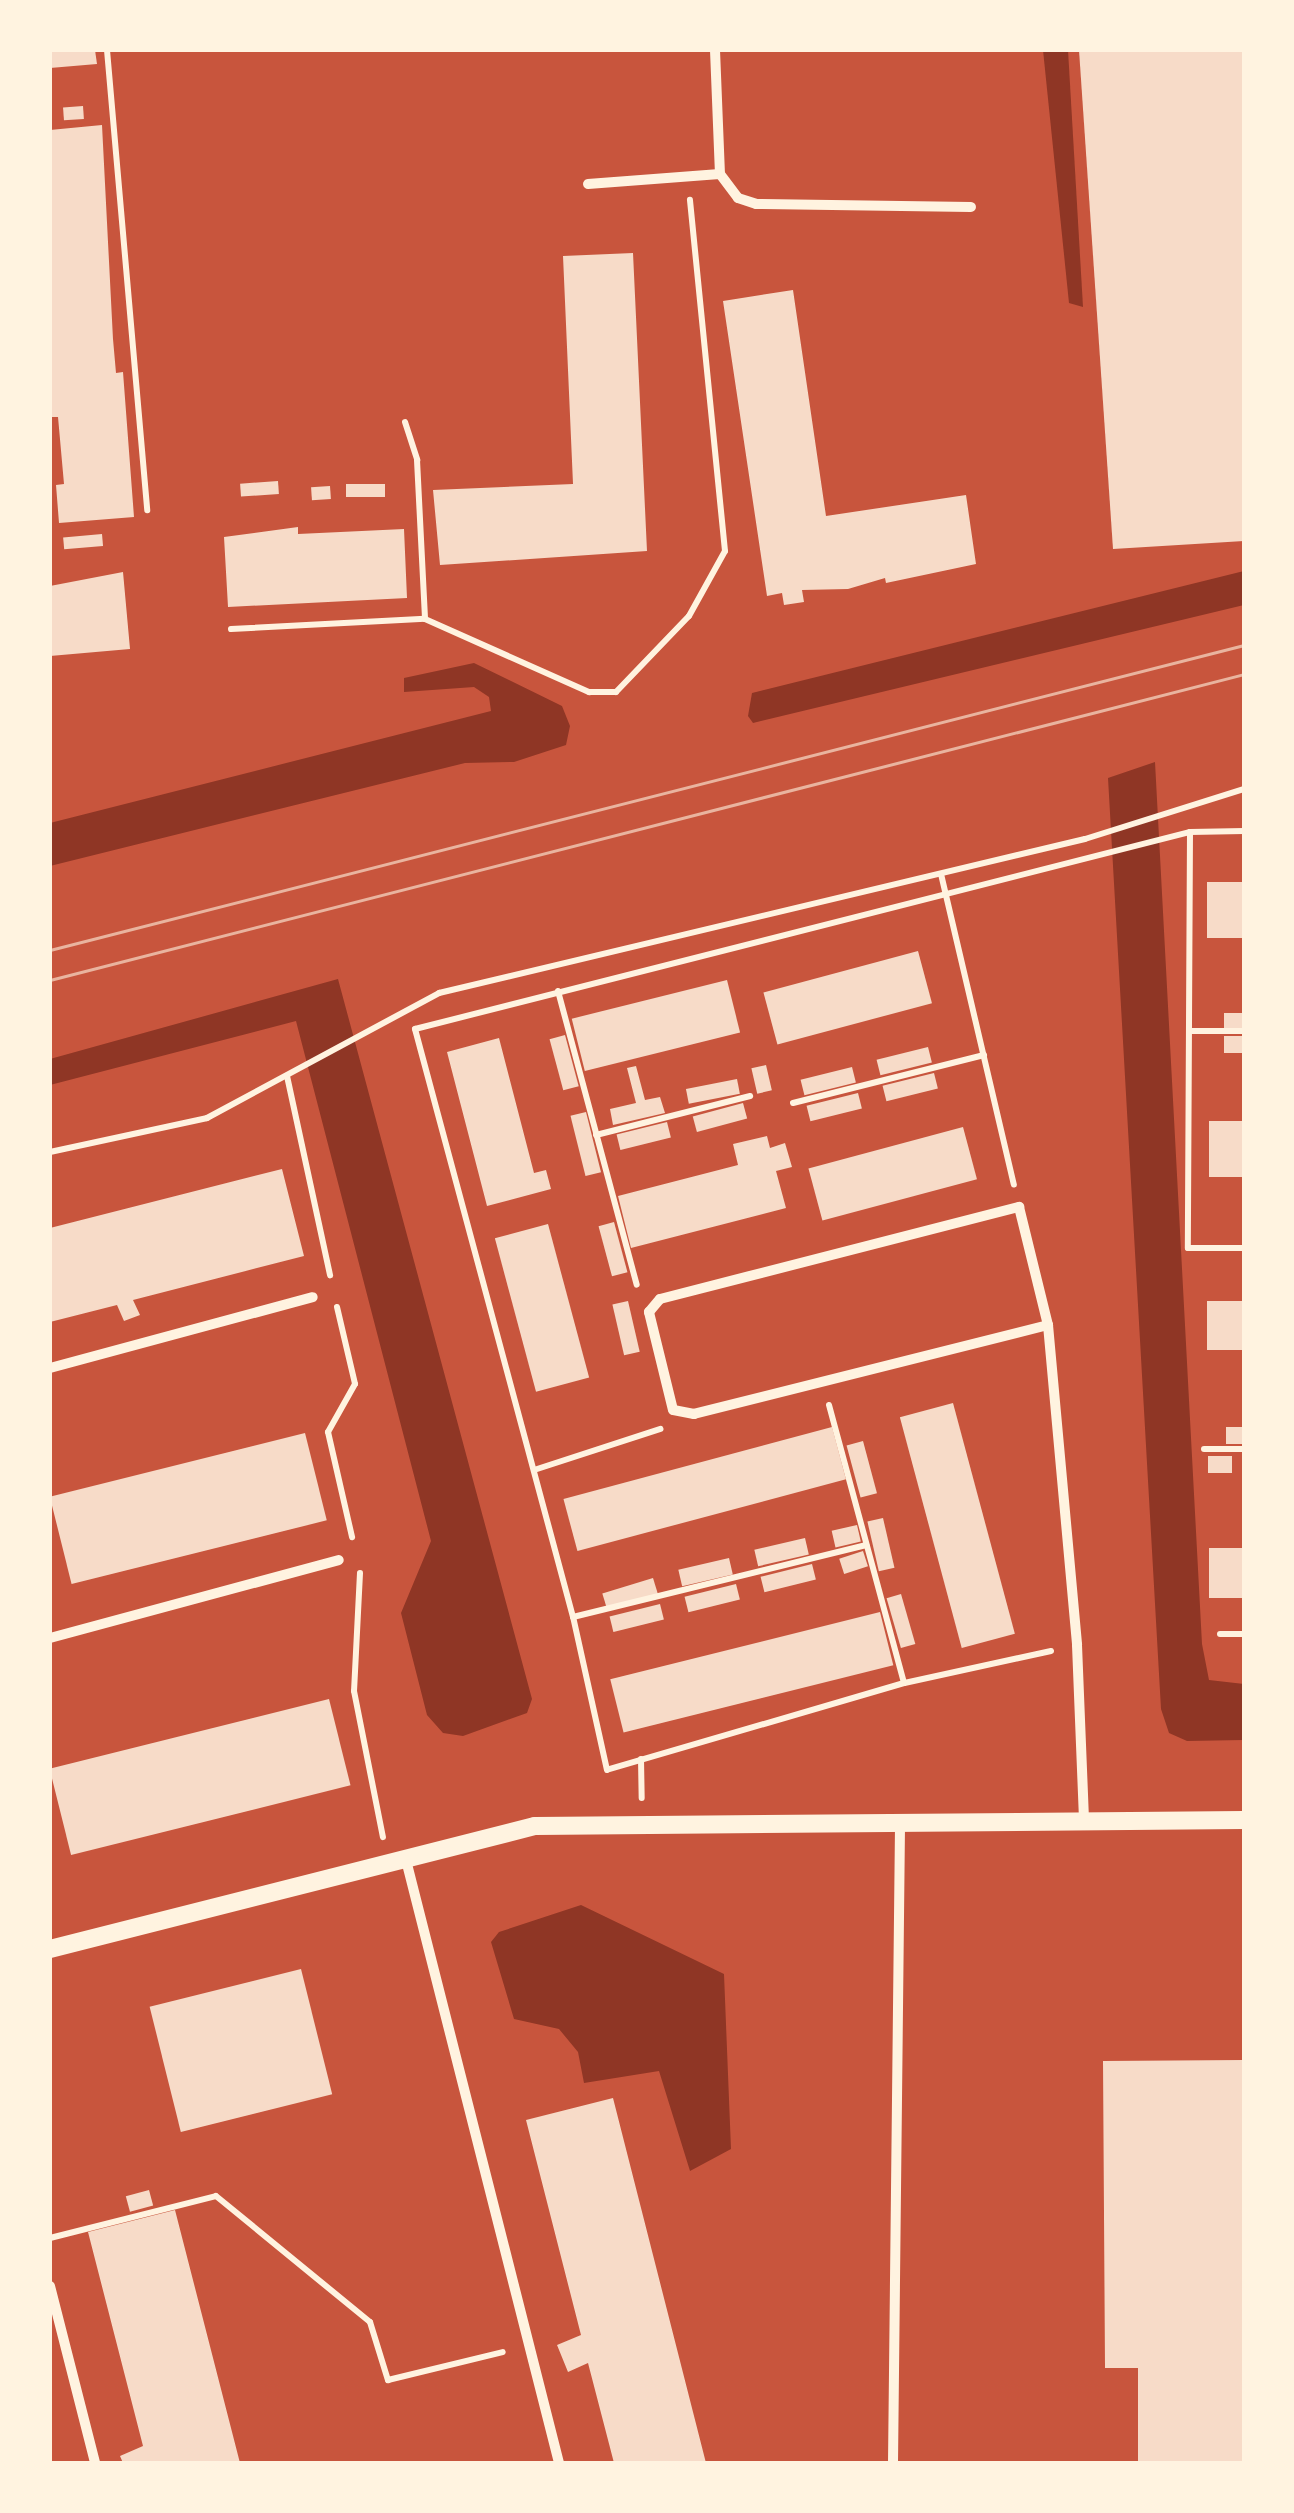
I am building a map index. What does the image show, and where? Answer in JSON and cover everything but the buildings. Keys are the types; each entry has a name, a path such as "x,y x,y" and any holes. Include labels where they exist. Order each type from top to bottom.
{"street":[{"path":"715,50 720,174 738,198 756,204 972,207"},
{"path":"588,184 720,174"},
{"path":"1048,1326 694,1414 674,1410 649,1312 660,1299 1019,1207 1048,1326 1077,1646 1084,1821"},
{"path":"50,1368 313,1297"},
{"path":"50,1638 338,1560"},
{"path":"50,1949 535,1826 642,1821 1244,1820"},
{"path":"893,2463 900,1823"},
{"path":"397,1861 533,2343 559,2463"},
{"path":"50,2286 95,2463"}],"path":[{"path":"107,50 147,510"},
{"path":"231,629 425,619 606,694 689,616 716,576 725,551 690,178"},
{"path":"405,422 417,460 425,619"},
{"path":"50,1152 208,1118 440,994 1084,839 1244,789"},
{"path":"1082,861 1190,832 1244,831"},
{"path":"1190,832 1188,1248 1244,1248"},
{"path":"941,874 1019,1207"},
{"path":"558,991 649,1312"},
{"path":"1189,1031 1244,1031"},
{"path":"793,1104 984,1054"},
{"path":"596,1135 750,1096"},
{"path":"823,1379 904,1683"},
{"path":"534,1470 694,1414"},
{"path":"1204,1448 1244,1449"},
{"path":"574,1617 866,1545"},
{"path":"338,1560 356,1555 364,1590 354,1691 397,1861"},
{"path":"1220,1634 1244,1634"},
{"path":"642,1760 642,1821"},
{"path":"50,2238 216,2196 370,2322 388,2380 533,2343"}],"shaded area":[{"path":"1043,50 1068,50 1083,307 1069,303"},
{"path":"1244,571 1244,605 753,723 748,716 752,693"},
{"path":"474,663 562,706 570,726 566,745 514,762 465,763 50,866 50,823 491,711 489,697 474,687 404,692 404,678"},
{"path":"1155,762 1202,1644 1209,1680 1244,1684 1244,1740 1187,1741 1169,1733 1161,1709 1108,778"},
{"path":"338,979 532,1699 527,1713 463,1736 443,1733 427,1715 401,1613 431,1541 296,1021 50,1085 50,1059"},
{"path":"581,1905 724,1974 731,2149 690,2171 659,2071 584,2083 578,2052 559,2029 514,2019 491,1942 499,1932"}],"tram line":[{"path":"50,950 1244,645"},
{"path":"50,980 1244,674"}]}
